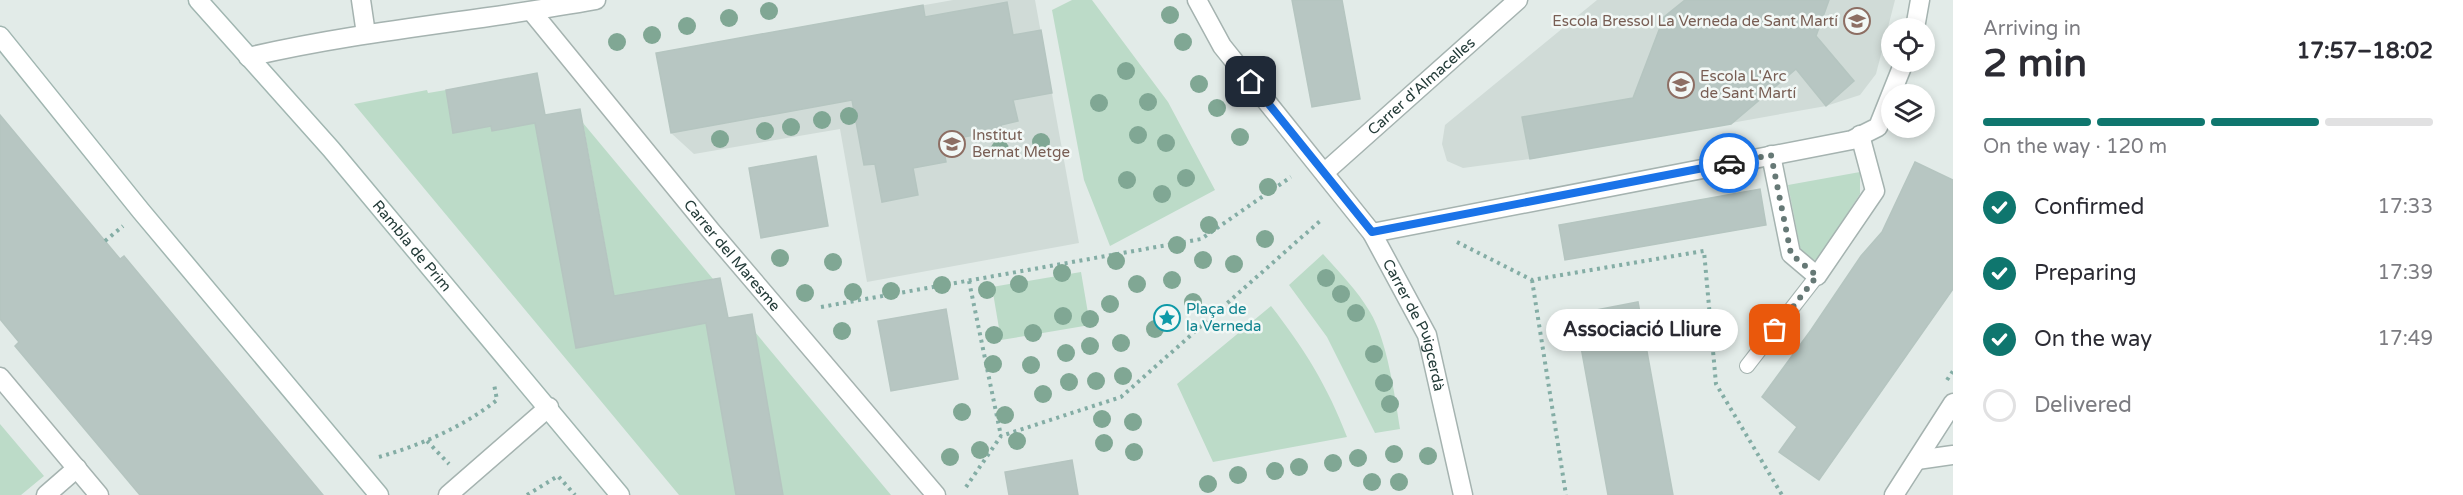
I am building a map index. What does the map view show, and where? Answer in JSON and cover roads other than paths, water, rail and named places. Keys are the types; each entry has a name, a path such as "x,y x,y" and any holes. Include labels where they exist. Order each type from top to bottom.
{"street":[{"name":"Rambla de Prim","path":"198,0 331,149 549,407 620,495"},
{"path":"361,0 366,34"},
{"path":"248,57 298,45 532,12 596,0"},
{"name":"Carrer de Puigcerdà","path":"1197,0 1222,46 1372,232 1426,334 1462,495"},
{"name":"Carrer d'Almacelles","path":"1325,172 1518,0"},
{"path":"1917,18 1920,0"},
{"name":"Carrer del Maresme","path":"532,12 711,231 936,495"},
{"path":"0,36 141,211 379,495"},
{"path":"1372,232 1852,140 1878,127 1900,72"},
{"path":"1771,155 1791,254 1817,276 1875,191 1860,135"},
{"path":"2,383 99,495"},
{"path":"1894,495 1953,403"},
{"path":"448,495 549,407"},
{"path":"1917,460 1953,455"},
{"path":"46,495 77,468"}],"lane":[{"path":"1747,366 1817,276"}],"place":[{"name":"Escola Bressol La Verneda de Sant Martí","path":"1857,21"},
{"name":"Escola L'Arc de Sant Martí","path":"1681,85"},
{"name":"Institut Bernat Metge","path":"952,144"},
{"name":"Plaça de la Verneda","path":"1167,318"},
{"name":"Associació Lliure","path":"1775,330"}]}
